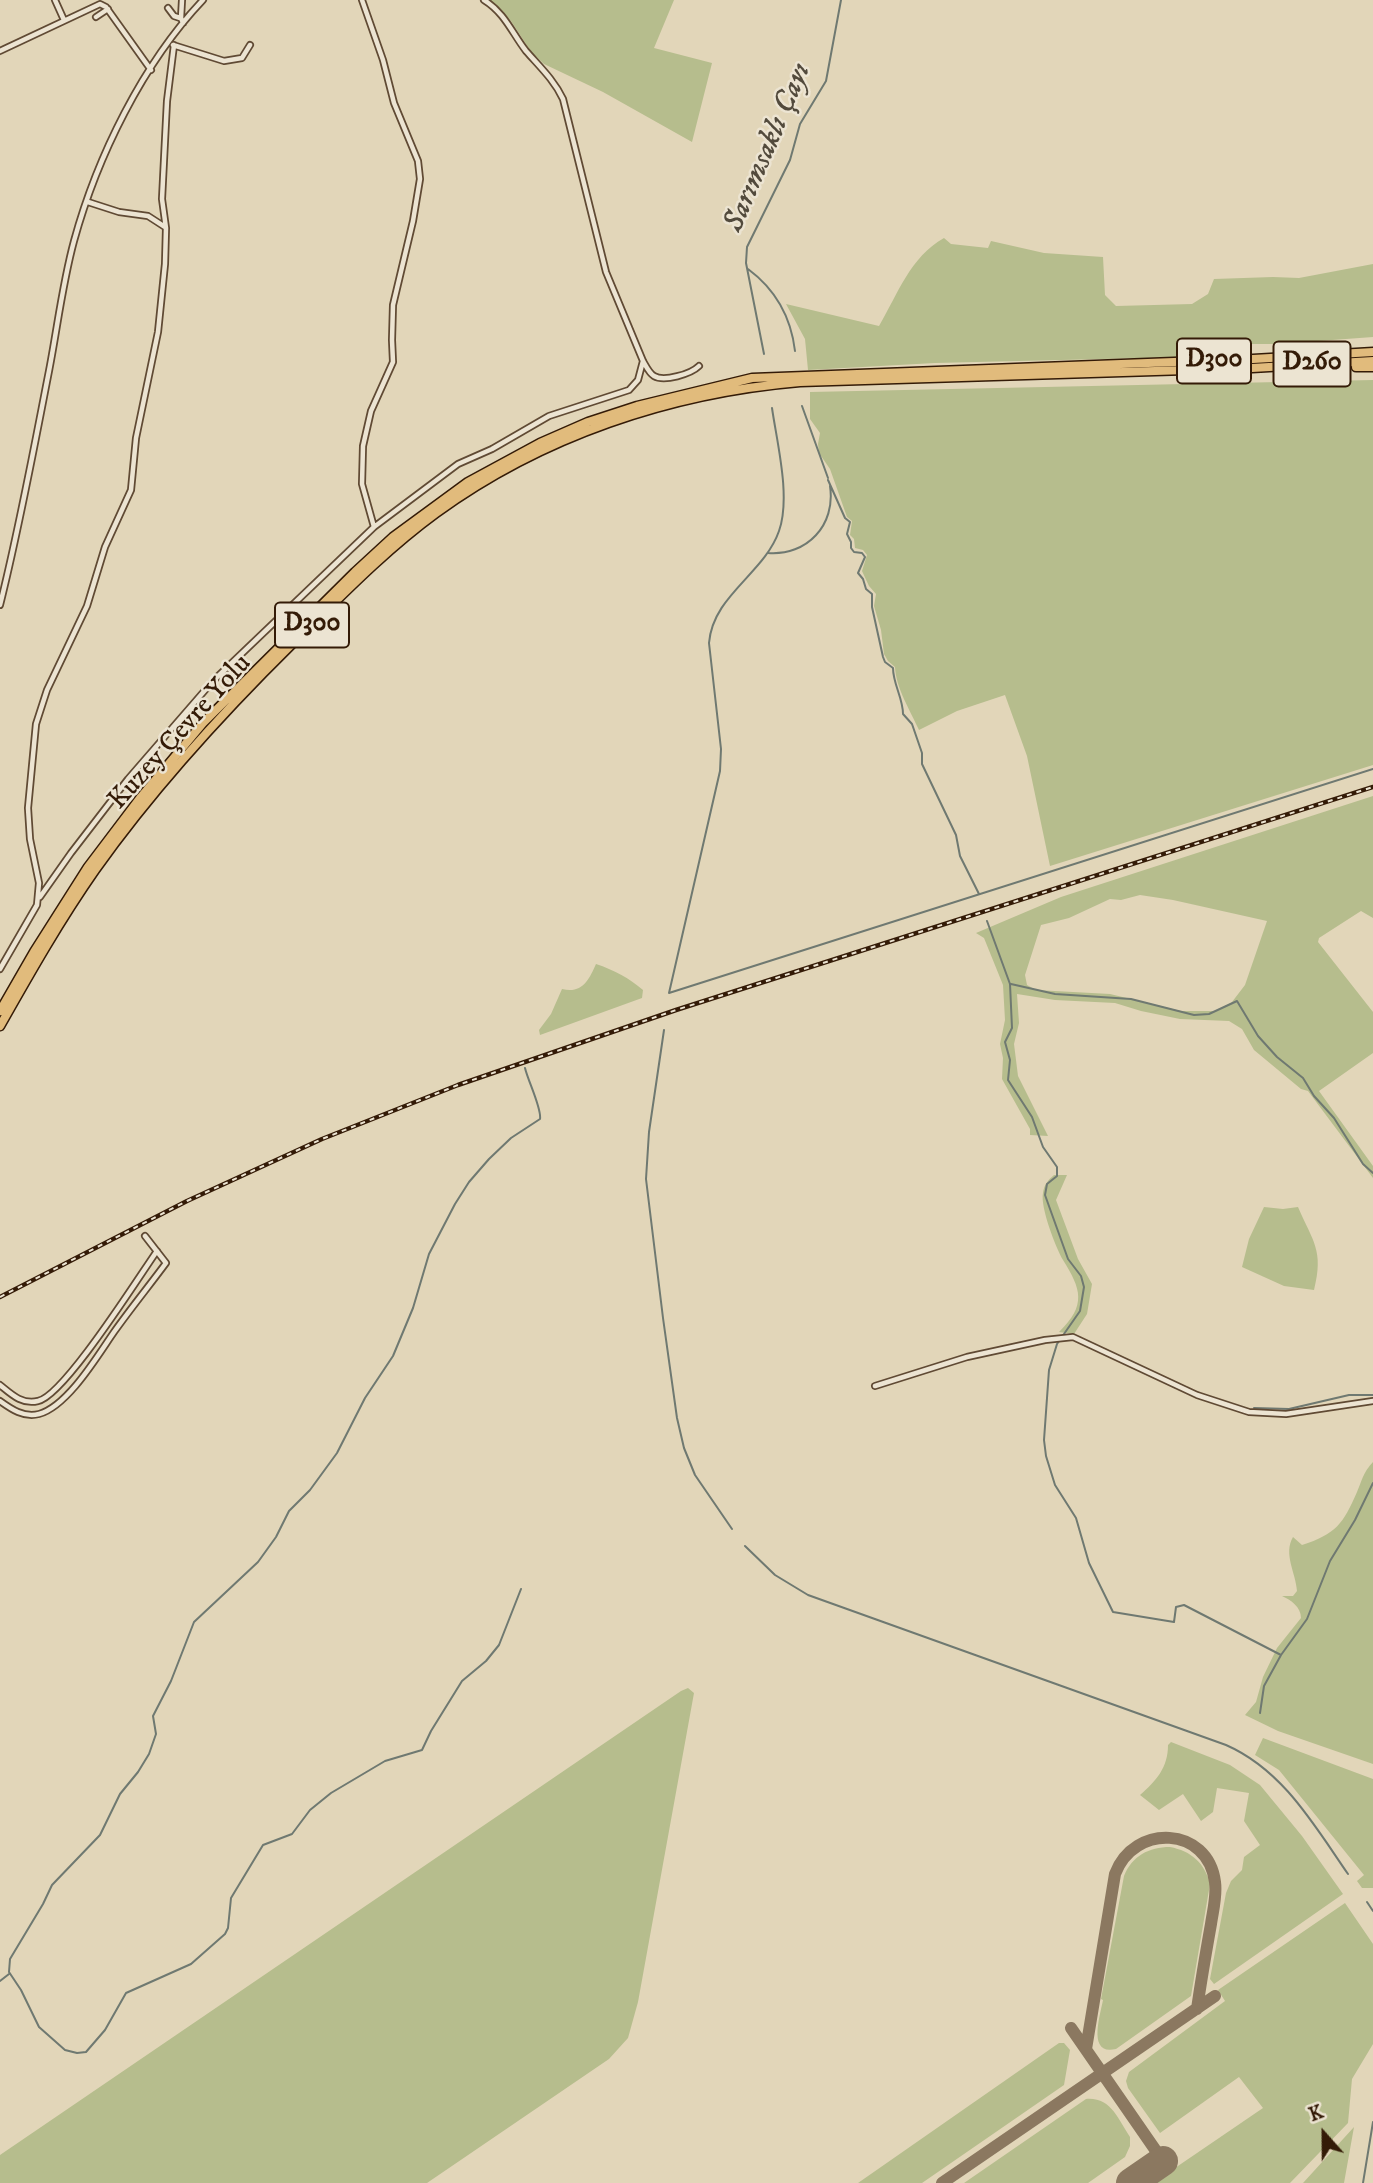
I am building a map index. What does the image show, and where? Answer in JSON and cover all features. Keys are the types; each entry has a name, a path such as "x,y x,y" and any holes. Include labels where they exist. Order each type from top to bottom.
{"highway":[{"name":"D300","path":"752,382 1056,370 1373,352"},
{"name":"D260","path":"1252,368 1373,361"},
{"name":"D300","path":"1056,370 1373,367"},
{"name":"Kuzey Çevre Yolu","path":"0,1011 61,907 141,797 203,723 393,537 468,482 521,452 564,432 637,406 752,382"},
{"name":"Kuzey Çevre Yolu","path":"0,1026 67,912 145,803 209,728 361,576 398,543 474,487 567,439 638,413 752,382"}],"street":[{"path":"55,0 64,20"},
{"path":"0,51 110,0"},
{"path":"182,0 182,21"},
{"path":"0,605 26,489 71,255 88,202 115,134 151,70 171,44 182,21 203,0"},
{"path":"362,0 383,60 394,103 418,161 419,179 413,221 393,305 393,362 371,411 363,446 362,484 374,527"},
{"path":"484,0 506,19 526,50 552,79 563,99 606,272 650,373 659,378 687,374 699,366"},
{"path":"102,4 151,70"},
{"path":"168,8 173,16 182,21"},
{"path":"96,17 108,9"},
{"path":"171,44 227,62 242,58 250,45"},
{"path":"38,900 39,883 31,848 28,808 36,724 47,690 87,606 105,547 131,490 136,438 158,332 165,275 166,228 162,199 171,44"},
{"path":"88,202 119,212 148,216 166,228"},
{"path":"0,969 38,900 128,779 213,681 374,527 464,461 492,449 549,416 629,390 638,380 643,361"},
{"path":"0,1401 15,1411 31,1415 47,1411 59,1403 99,1357 166,1263 145,1236"},
{"path":"0,1385 26,1401 40,1401 50,1395 73,1369 157,1251"},
{"path":"875,1386 967,1357 1045,1340 1073,1337 1198,1395 1249,1412 1286,1414 1373,1401"}],"green space":[{"path":"486,0 674,0 654,48 712,63 692,142 603,92 544,64 531,52 511,21"},
{"path":"944,238 951,244 988,248 991,241 1044,253 1103,257 1105,295 1116,306 1192,304 1208,294 1214,279 1299,278 1373,264 1373,337 1278,344 1187,344 1187,357 935,363 808,370 805,339 786,304 879,326 922,255"},
{"path":"1373,380 1373,765 1050,866 1027,756 1005,695 957,711 919,730 901,691 895,667 884,654 874,606 876,594 862,571 867,555 863,550 855,548 854,539 850,535 852,521 847,517 830,469 819,453 820,433 810,419 810,392"},
{"path":"1373,796 1373,918 1361,911 1319,938 1318,942 1373,1012 1373,1053 1319,1091 1373,1166 1373,1178 1308,1091 1301,1089 1254,1050 1242,1029 1229,1021 1180,1019 1115,1003 1055,1000 1017,994 1019,1023 1014,1044 1018,1076 1048,1136 1030,1135 1030,1129 1002,1079 1003,1058 1000,1044 1005,1020 1003,985 984,938 976,933 1061,897","holes":["1140,895 1267,921 1245,985 1232,1002 1216,1011 1181,1011 1110,994 1036,990 1027,985 1025,975 1041,925 1069,918 1110,899 1121,900"]},
{"path":"596,964 638,986 643,990 642,998 540,1035 539,1030 551,1014 562,989 580,988"},
{"path":"1054,1175 1067,1175 1056,1200 1078,1259 1092,1284 1087,1314 1074,1334 1059,1332 1074,1313 1078,1297 1074,1280 1060,1254 1044,1208 1044,1188"},
{"path":"1264,1207 1298,1207 1317,1255 1314,1290 1284,1286 1242,1267 1249,1239"},
{"path":"1373,1462 1373,1764 1278,1731 1245,1715 1256,1702 1263,1677 1277,1648 1301,1618 1295,1604 1282,1596 1293,1596 1297,1591 1289,1550 1293,1537 1302,1545 1331,1532 1347,1512"},
{"path":"688,1688 694,1693 638,2002 628,2038 609,2059 427,2183 0,2183 0,2155"},
{"path":"1263,1738 1373,1779 1373,1888 1362,1888 1357,1881 1364,1875 1279,1770 1255,1755"},
{"path":"1171,1742 1230,1765 1260,1785 1302,1836 1343,1894 1214,1984 1210,1979 1226,1893 1231,1881 1242,1870 1244,1857 1260,1845 1244,1821 1249,1793 1217,1788 1213,1812 1201,1821 1183,1794 1159,1810 1140,1795 1160,1773"},
{"path":"1170,1847 1196,1859 1205,1870 1210,1884 1191,1996 1116,2049 1107,2050 1101,2047 1098,2041 1098,2024 1124,1876 1127,1869 1142,1854"},
{"path":"1345,1903 1373,1944 1373,2044 1352,2079 1348,2123 1290,2183 1153,2183 1263,2108 1239,2077 1160,2133 1128,2088 1126,2081 1129,2072 1225,2001 1218,1990"},
{"path":"1059,2043 1064,2043 1070,2050 1064,2085 922,2183 858,2183"},
{"path":"1086,2099 1095,2099 1108,2105 1130,2137 1130,2146 1125,2157 1088,2183 964,2183"},
{"path":"1354,2127 1344,2183 1303,2183"}],"waterway":[{"name":"Sarımsaklı Çayı","path":"764,354 746,263 747,247 790,160 800,124 826,81 841,0"},
{"path":"748,269 766,285 780,305 790,327 795,351"},
{"path":"802,406 828,478"},
{"path":"772,408 782,470 782,517 772,546 729,598 713,626 709,643 721,749 720,771 669,993 1373,769"},
{"path":"828,480 845,518 850,522 847,534 851,548 865,557 858,573 866,589 872,594 872,607 883,657 893,668 903,714 912,724 922,753 922,764 956,835 960,856 979,894"},
{"path":"768,553 795,549 816,535 828,513 830,486"},
{"path":"987,921 1010,984 1012,1028 1005,1042 1010,1060 1008,1080 1032,1117 1043,1147 1057,1167 1057,1176 1047,1184 1045,1195 1068,1259 1081,1276 1084,1287 1080,1311 1057,1344 1049,1370 1044,1440 1055,1485 1076,1518 1089,1563 1113,1612 1174,1622 1176,1607 1184,1605 1281,1655"},
{"path":"1011,984 1055,994 1131,999 1194,1015 1209,1014 1237,1001 1258,1036 1277,1057 1303,1078 1314,1096 1334,1118 1363,1164 1373,1173"},
{"path":"664,1030 649,1132 646,1179 663,1318 677,1418 684,1448 695,1475 732,1529"},
{"path":"521,1589 499,1645 486,1661 462,1681 422,1750 385,1761 331,1793 310,1810 292,1834 263,1845 231,1898 225,1934 191,1964 126,1993 105,2030 86,2052 65,2050 39,2027 9,1972 10,1959 52,1885 100,1835 120,1794 149,1754 156,1734 153,1716 171,1681 194,1622 258,1562 276,1537 289,1511 310,1490 337,1453 365,1398 393,1356 413,1308 429,1254 455,1204 489,1159 511,1138 540,1119 525,1068"},
{"path":"1254,1408 1289,1409 1349,1395 1373,1395"},
{"path":"1260,1713 1264,1686 1281,1655 1307,1619 1330,1561 1373,1483"},
{"path":"745,1546 775,1575 808,1595 1226,1745 1246,1756 1281,1784 1296,1800 1348,1874"},
{"path":"1367,1902 1373,1911"},
{"path":"0,1981 9,1974"},
{"path":"1363,2183 1373,2122"}],"taxiway":[{"path":"1086,2049 1115,1874 1124,1857 1153,1839 1185,1841 1199,1850 1209,1863 1215,1882 1197,2009"},
{"path":"942,2183 1215,1996"},
{"path":"1071,2028 1163,2161"}],"runway":[{"path":"1131,2183 1163,2161"}],"railway":[{"path":"0,1297 187,1201 322,1139 458,1085 676,1010 1373,787"}]}
